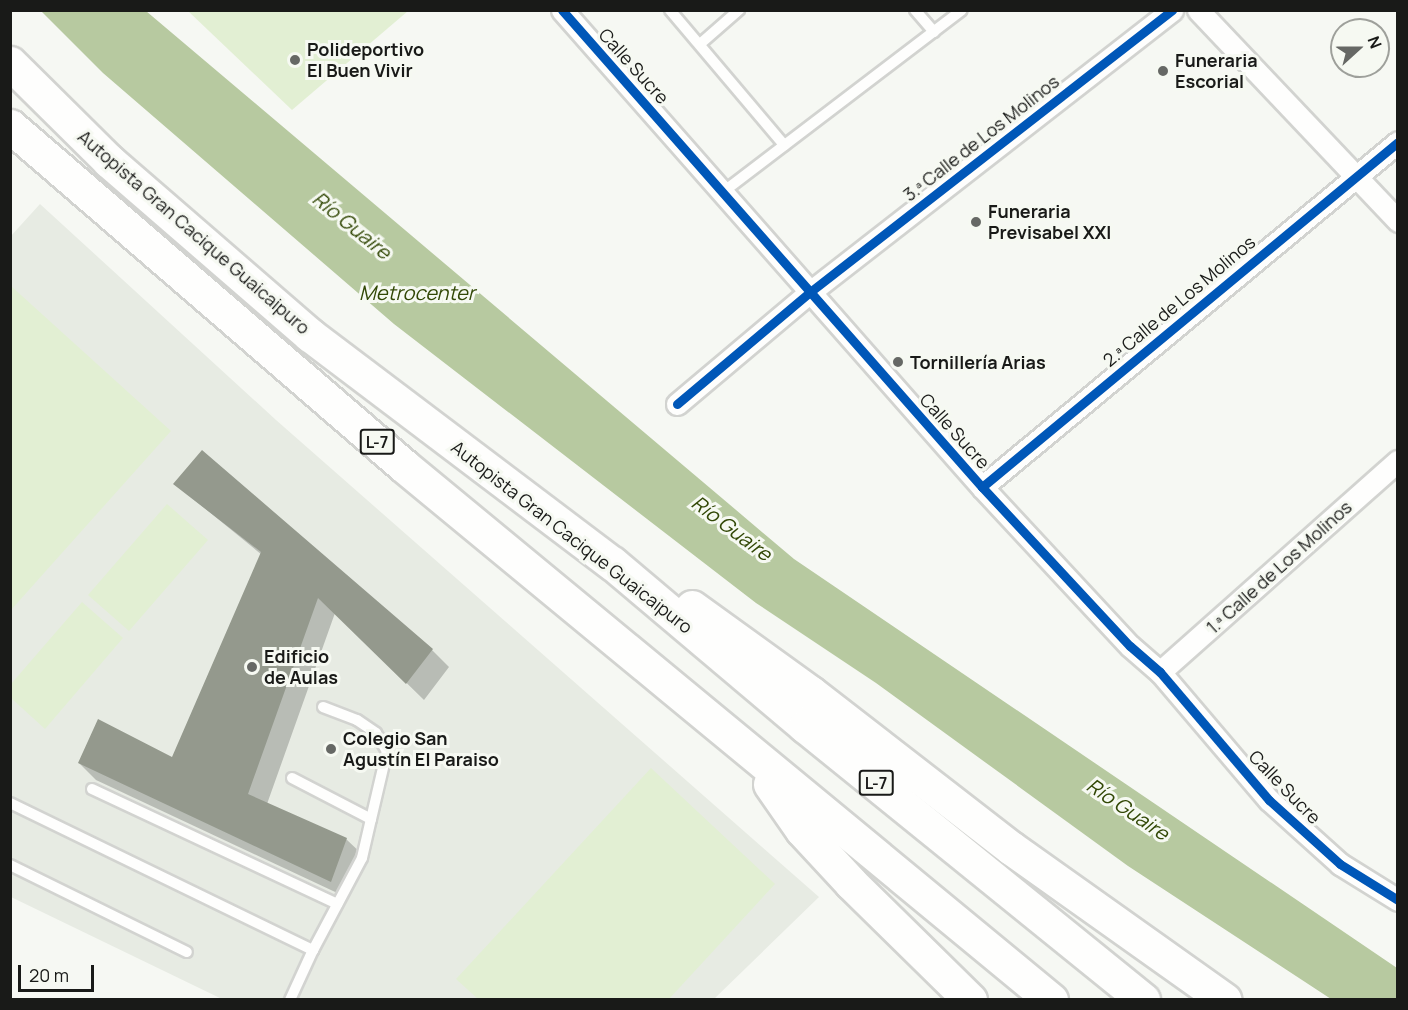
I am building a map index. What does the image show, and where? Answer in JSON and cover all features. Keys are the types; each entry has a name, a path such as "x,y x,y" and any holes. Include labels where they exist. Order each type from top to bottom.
{"highway":[{"name":"Autopista Gran Cacique Guaicaipuro","path":"10,63 109,161 310,334 612,563 805,726 1143,999"},
{"name":"L-7","path":"10,126 404,465 749,753 1051,999"},
{"path":"612,563 705,614 1011,848 1225,999"},
{"path":"749,753 802,830 970,999"}],"street":[{"name":"Calle Sucre","path":"562,10 982,487 1130,646 1160,672 1269,800 1340,864 1398,900"},
{"name":"3.ª Calle de Los Molinos","path":"677,404 810,292 1172,10"},
{"path":"1198,10 1398,221"},
{"name":"2.ª Calle de Los Molinos","path":"982,487 1354,175 1398,142"},
{"name":"1.ª Calle de Los Molinos","path":"1160,672 1398,461"}],"lane":[{"path":"670,10 784,145"},
{"path":"700,44 739,10"},
{"path":"915,10 934,33"},
{"path":"723,192 962,10"},
{"path":"290,999 313,950 362,858 387,751 376,733 357,720 322,707"},
{"path":"292,778 371,819"},
{"path":"92,789 338,904"},
{"path":"10,803 313,950"},
{"path":"10,866 187,952"}],"shaded area":[{"name":"Polideportivo El Buen Vivir","path":"188,11 408,11 292,110"},
{"name":"Colegio San Agustín El Paraiso","path":"40,204 276,420 819,897 714,999 224,1000 11,897 10,237"},
{"path":"11,286 171,431 11,610"},
{"path":"167,504 208,540 129,631 88,595"},
{"path":"82,602 123,638 45,729 11,698 11,684"},
{"path":"651,768 775,884 669,999 478,999 456,979"}],"water":[{"name":"Metrocenter","path":"41,11 146,11 794,559 1397,968 1397,999 1331,999 1128,866 876,683 756,603 394,324 103,73"}],"building":[{"name":"Edificio de Aulas","path":"202,450 433,649 406,684 318,598 248,794 347,838 331,882 78,763 98,719 172,757 261,552 173,484"}],"cycle path":[{"path":"562,10 982,487 1130,646 1160,672 1269,800 1340,864 1398,900"},
{"path":"677,404 810,292 1172,10"},
{"path":"982,487 1398,142"}],"place":[{"name":"Polideportivo El Buen Vivir","path":"295,60"},
{"name":"Funeraria Escorial","path":"1163,71"},
{"name":"Funeraria Previsabel XXI","path":"976,222"},
{"name":"Tornillería Arias","path":"898,362"},
{"name":"Edificio de Aulas","path":"252,667"},
{"name":"Colegio San Agustín El Paraiso","path":"331,749"}],"water label":[{"name":"Río Guaire","path":"352,225"},
{"name":"Río Guaire","path":"732,528"},
{"name":"Río Guaire","path":"1128,809"}]}
